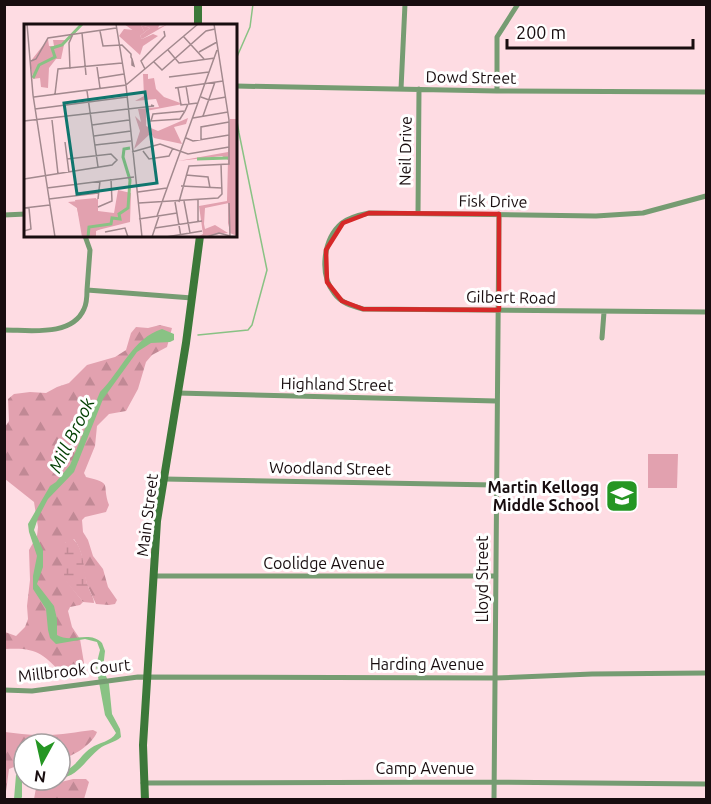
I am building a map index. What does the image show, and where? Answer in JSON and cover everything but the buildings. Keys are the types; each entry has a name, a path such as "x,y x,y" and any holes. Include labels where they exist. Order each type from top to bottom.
{"main road":[{"path":"198,4 198,24"},
{"name":"Main Street","path":"145,800 143,745 157,521 200,237"}],"street":[{"path":"401,89 405,4"},
{"path":"497,91 497,37 518,4"},
{"name":"Dowd Street","path":"237,86 706,92"},
{"name":"Neil Drive","path":"418,213 420,89"},
{"name":"Fisk Drive","path":"327,282 326,250 330,238 343,223 354,216 369,213 621,215 643,213 706,196"},
{"path":"4,215 24,214"},
{"name":"Lloyd Street","path":"494,800 499,214"},
{"path":"4,330 58,329 66,327 80,317 86,307 90,250 85,237"},
{"name":"Gilbert Road","path":"327,282 342,301 363,309 706,312"},
{"path":"87,290 192,298"},
{"path":"602,339 604,312"},
{"name":"Highland Street","path":"177,393 496,401"},
{"name":"Woodland Street","path":"164,479 495,485"},
{"name":"Coolidge Avenue","path":"153,576 496,576"},
{"name":"Harding Avenue","path":"147,677 496,678 706,673"},
{"name":"Millbrook Court","path":"4,690 32,691 147,677"},
{"name":"Camp Avenue","path":"143,783 706,784"}],"highlighted area":[{"path":"369,213 499,214 499,310 363,309 342,301 327,282 326,250 343,223"}],"green space":[{"path":"160,325 172,328 167,347 152,355 146,362 138,389 126,411 109,414 97,426 95,446 84,473 86,477 105,485 109,505 106,512 85,517 82,520 83,532 93,556 103,569 108,587 117,600 115,604 96,604 86,580 80,549 74,539 65,543 65,579 83,602 70,607 68,611 72,627 80,639 84,663 83,667 73,676 64,676 38,653 24,649 5,649 5,632 16,636 25,627 28,619 29,550 37,536 38,527 34,502 5,479 5,427 9,421 8,399 14,394 46,393 69,383 87,365 115,357 126,350 131,333 136,327 148,328"},
{"path":"648,454 678,454 677,488 648,488"},
{"path":"71,537 81,553 94,603 83,602 64,579 65,543"},
{"path":"93,730 97,732 87,746 72,755 72,732"},
{"path":"5,732 12,733 12,768 9,769 5,799"},
{"path":"72,779 86,779 89,782 84,799 34,799 35,792 72,792"}],"shaded area":[{"path":"162,329 174,334 174,340 151,343 137,352 103,399 74,472 48,499 34,530 43,550 43,567 37,584 54,606 57,635 68,638 86,637 97,639 102,643 105,651 103,668 109,684 112,714 120,729 121,737 99,749 72,774 72,766 87,751 116,733 105,715 96,666 100,650 97,642 85,639 56,644 50,638 46,609 33,589 37,556 28,524 50,486 70,465 100,392 135,347 152,333"},
{"path":"15,792 22,792 21,799 14,799"}],"waterway":[{"name":"Mill Brook","path":"237,57 250,27 253,4"},
{"name":"Mill Brook","path":"198,335 248,330 252,325 267,270 237,121"}],"place":[{"name":"Martin Kellogg Middle School","path":"622,496"}]}
